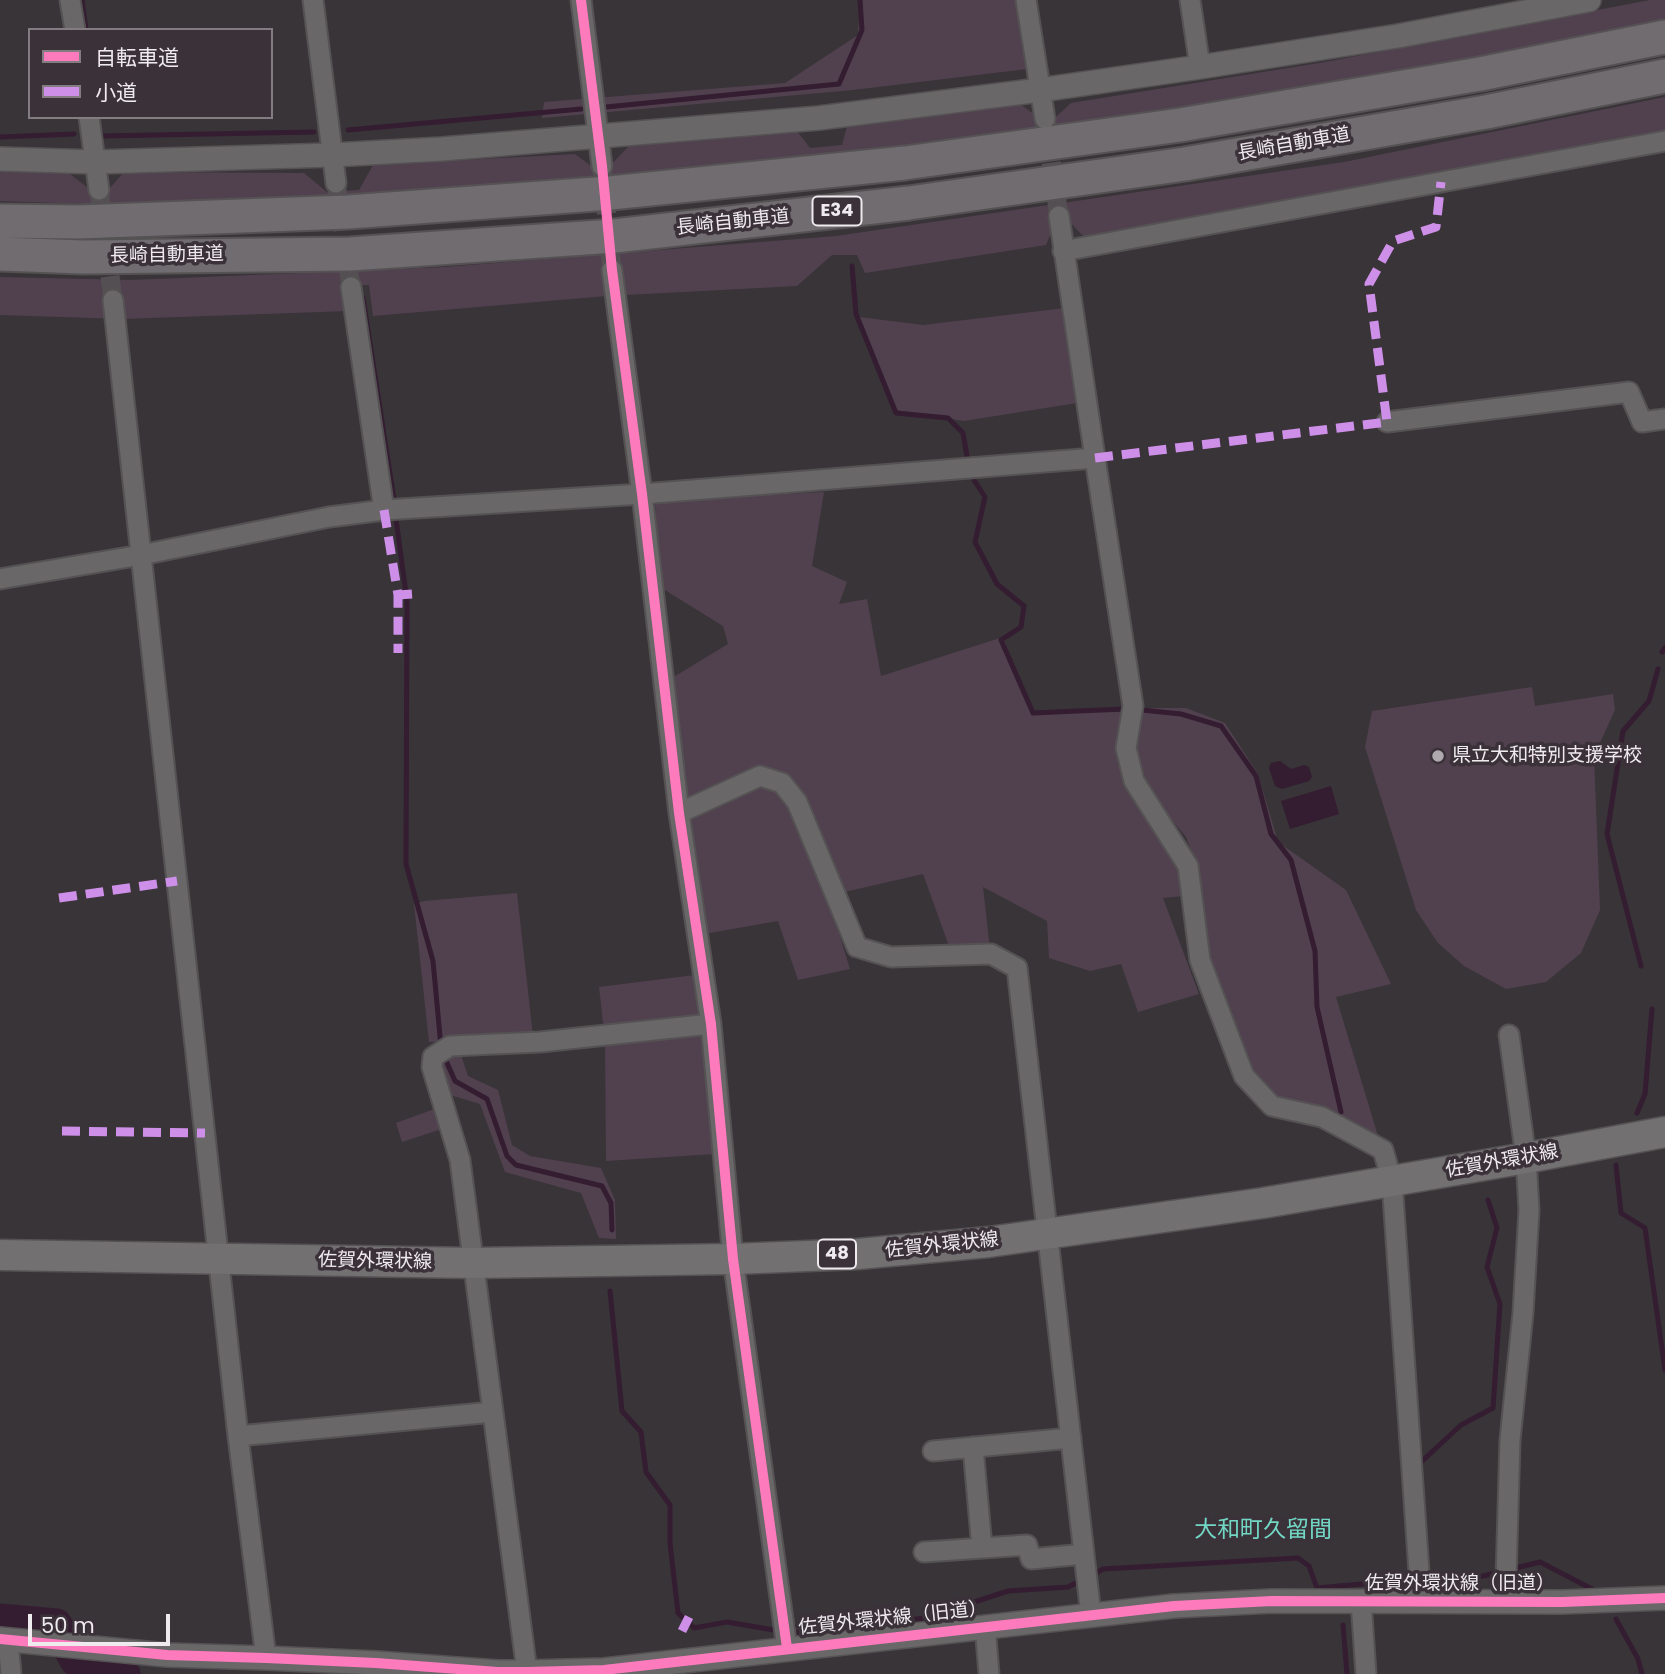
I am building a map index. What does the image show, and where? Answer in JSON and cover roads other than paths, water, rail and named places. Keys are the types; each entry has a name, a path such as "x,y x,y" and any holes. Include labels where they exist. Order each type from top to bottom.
{"highway":[{"name":"長崎自動車道","path":"0,221 78,222 348,212 610,194 905,163 1180,125 1480,74 1665,37"},
{"name":"長崎自動車道","path":"0,254 83,257 350,254 627,234 909,203 1185,164 1486,112 1665,76"}],"main road":[{"name":"佐賀外環状線","path":"0,1255 575,1263 858,1254 989,1242 1263,1203 1665,1132"}],"street":[{"path":"70,0 75,28"},
{"path":"313,0 336,183"},
{"path":"582,0 602,166"},
{"path":"1026,0 1045,119"},
{"path":"1189,0 1200,66"},
{"path":"0,159 96,162 332,155 442,149 819,118 1040,90 1398,36 1589,0"},
{"path":"89,119 99,190"},
{"path":"1063,251 1665,141"},
{"path":"1059,216 1133,706 1126,748 1134,781 1188,866 1200,960 1244,1076 1272,1106 1322,1117 1383,1150 1392,1181 1420,1586"},
{"path":"612,270 642,494 679,813 710,1024 733,1259 787,1648"},
{"path":"351,287 384,510"},
{"path":"113,300 218,1259 266,1658"},
{"path":"1387,422 1629,392 1642,422 1665,419"},
{"path":"0,579 141,555 329,517 384,510 642,494 1095,458"},
{"path":"679,813 760,776 782,783 797,802 857,947 891,957 991,954 1017,968 1090,1603"},
{"path":"527,1672 460,1160 432,1068 433,1057 450,1046 540,1042 710,1024"},
{"path":"1508,1602 1510,1440 1523,1313 1529,1210 1526,1158 1509,1035"},
{"path":"238,1436 493,1412"},
{"path":"933,1451 1071,1438"},
{"path":"974,1447 982,1548"},
{"path":"924,1552 1027,1545 1031,1559 1085,1559"},
{"name":"佐賀外環状線（旧道）","path":"4,1639 167,1655 266,1658 376,1669 527,1672 604,1670 985,1626 1090,1603 1174,1606 1272,1601 1361,1601 1420,1586 1508,1602 1665,1598"},
{"path":"1361,1601 1366,1674"},
{"path":"985,1626 989,1674"},
{"path":"4,1639 11,1674"}],"waterway":[{"path":"82,0 86,28"},
{"path":"606,107 839,84 862,30 860,0"},
{"path":"348,130 581,109"},
{"path":"100,131 101,136 314,132"},
{"path":"0,137 74,134"},
{"path":"852,266 856,314 896,413 948,418 963,433 968,462"},
{"path":"363,298 394,500"},
{"path":"974,480 985,497 975,542 997,584 1024,606 1021,627 1001,640 1033,713 1123,709"},
{"path":"396,519 407,601 406,864 433,961 441,1047"},
{"path":"1662,652 1665,648"},
{"path":"1641,966 1607,834 1623,731 1649,701 1658,669"},
{"path":"1142,710 1181,714 1221,726 1256,776 1271,834 1291,860 1315,951 1317,1007 1341,1112"},
{"path":"1637,1113 1645,1094 1652,1009"},
{"path":"444,1056 455,1081 487,1099 507,1156 516,1165 602,1186 611,1203 612,1230"},
{"path":"1616,1165 1621,1213 1645,1228 1665,1370"},
{"path":"1420,1466 1420,1463 1461,1425 1493,1408 1500,1304 1487,1267 1497,1228 1488,1200"},
{"path":"610,1291 622,1411 641,1432 646,1472 670,1505 670,1543 678,1613 694,1628 727,1622 780,1631"},
{"path":"1092,1575 1103,1569 1298,1558 1309,1566 1317,1588 1483,1576 1503,1571"},
{"path":"1512,1569 1540,1562 1592,1589"},
{"path":"789,1632 925,1618 1008,1591 1068,1587 1084,1579"},
{"path":"1616,1619 1638,1659 1642,1674"},
{"path":"0,1620 56,1625 76,1660 124,1674"},
{"path":"1343,1625 1347,1674"}],"tunnel":[{"path":"1047,134 1059,216"},
{"path":"602,166 612,270"},
{"path":"336,183 351,287"},
{"path":"99,190 113,300"}],"place":[{"name":"県立大和特別支援学校","path":"1438,756"}],"district":[{"name":"大和町久留間","path":"1263,1531"}]}
